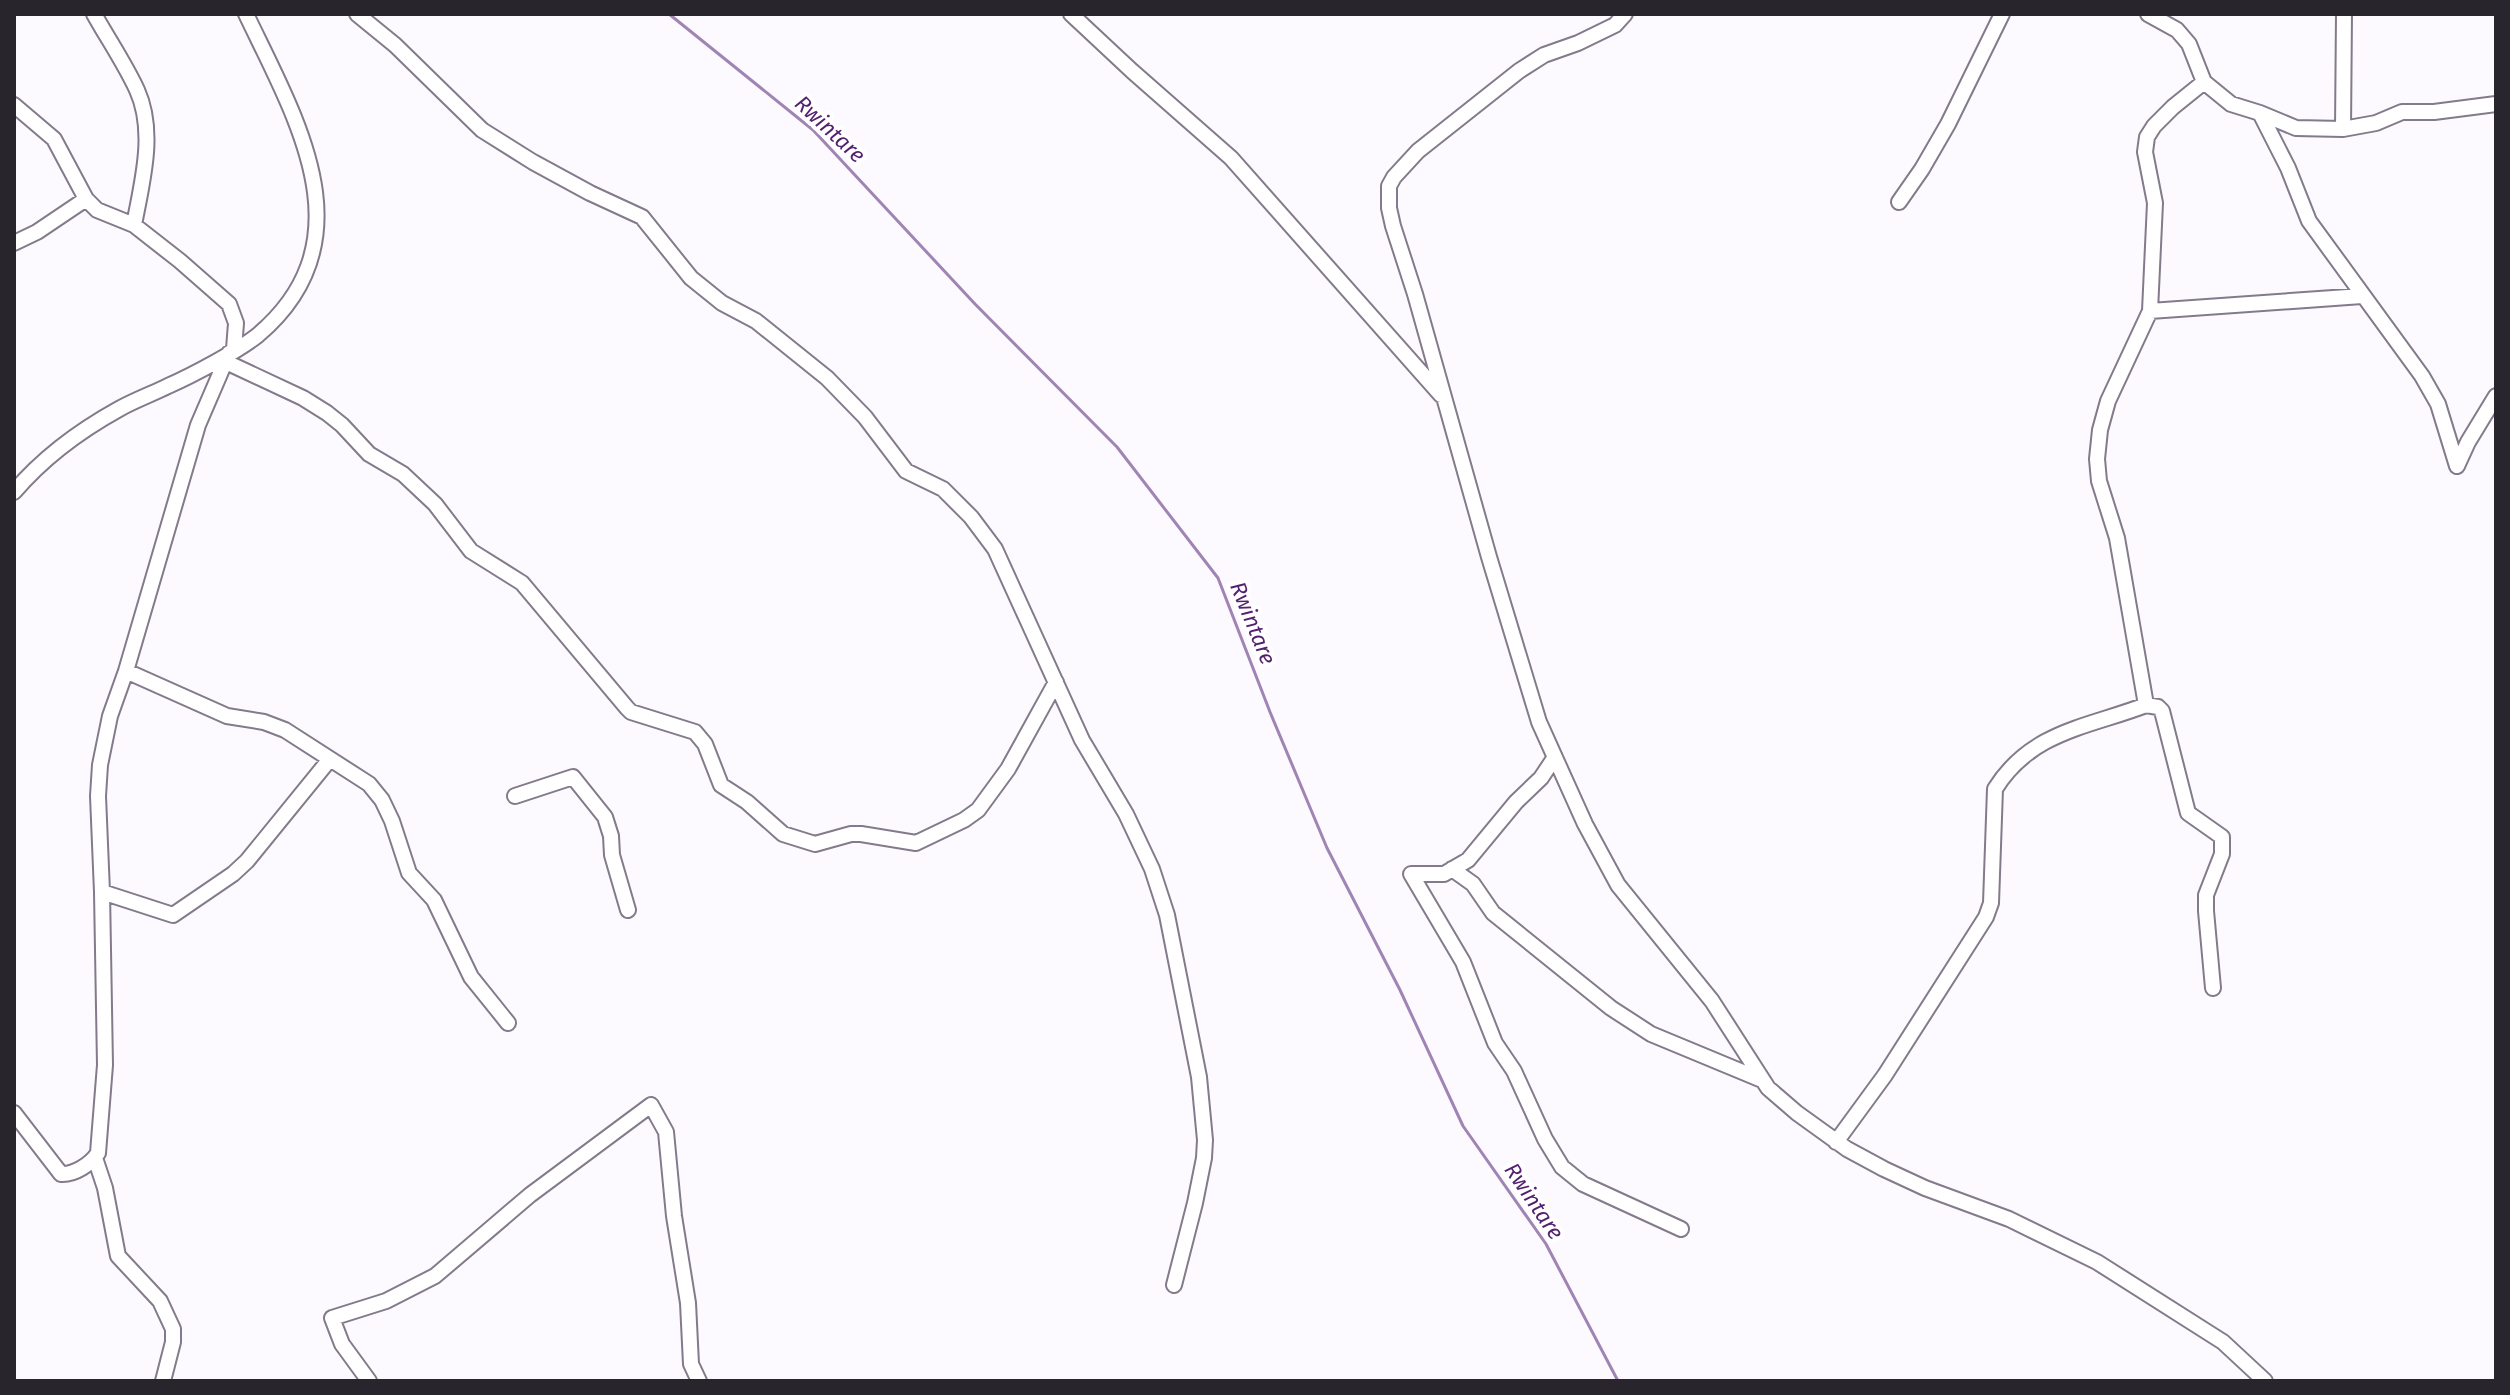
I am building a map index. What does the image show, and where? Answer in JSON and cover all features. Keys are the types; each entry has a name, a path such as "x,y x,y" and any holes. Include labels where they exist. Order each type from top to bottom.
{"street":[{"path":"94,14 138,92 145,126 146,155 134,225"},
{"path":"14,492 27,477 90,426 230,355 276,318 298,289 309,266 316,238 313,177 292,112 246,14"},
{"path":"357,14 395,45 482,130 560,176 642,217 691,278 722,303 756,321 827,378 865,417 906,471 943,489 971,517 995,549 1082,740 1126,814 1152,869 1174,946 1199,1077 1205,1140 1195,1203 1174,1285"},
{"path":"1071,14 1231,158 1444,398"},
{"path":"1625,14 1615,25 1544,55 1519,71 1418,151 1389,186 1393,226 1539,722 1585,824 1618,885 1712,1001 1764,1081 1797,1113 1836,1142 1884,1169 1925,1188 2009,1219 2097,1262 2223,1342 2265,1381"},
{"path":"1899,202 1948,124 2002,14"},
{"path":"2148,14 2177,30 2189,44 2204,82 2231,104 2296,128 2343,129 2376,123 2402,112 2434,112 2496,104"},
{"path":"2343,129 2344,14"},
{"path":"2146,705 2117,538 2099,481 2097,459 2100,430 2108,401 2150,311 2155,203 2145,152 2147,137 2173,107 2204,82"},
{"path":"14,105 54,139 86,199 97,210 134,225 180,261 229,304 236,323 230,355 198,425 110,716 98,779 105,1065 100,1146 95,1158 72,1173 61,1174 14,1113"},
{"path":"2260,113 2288,168 2309,221 2438,404 2457,466 2496,396"},
{"path":"14,243 37,232 86,199"},
{"path":"2150,311 2362,296"},
{"path":"230,355 327,413 369,454 403,474 435,504 471,551 522,583 631,712 695,732 705,744 721,785 747,802 783,834 793,838 815,844 861,834 916,843 964,820 978,810 1002,780 1056,682"},
{"path":"126,671 227,716 269,723 285,730 369,784 382,800 409,873 434,900 471,977 508,1023"},
{"path":"1836,1142 1885,1075 1986,917 1991,903 1995,789 2019,759 2062,732 2146,705 2162,711 2188,813 2222,837 2222,854 2206,895 2213,988"},
{"path":"1555,757 1541,778 1516,802 1468,860 1444,874 1411,874 1463,962 1495,1043 1514,1071 1545,1139 1562,1167 1583,1184 1681,1229"},
{"path":"102,892 173,915 247,861 330,759"},
{"path":"515,796 573,777 605,817 628,910"},
{"path":"1452,869 1473,884 1493,913 1621,1015 1651,1034 1764,1081"},
{"path":"369,1381 342,1344 332,1318 386,1301 435,1276 530,1195 651,1105 666,1132 674,1216 688,1303 691,1364 699,1381"},
{"path":"95,1158 105,1188 118,1256 160,1301 173,1329 173,1342 163,1381"}],"waterway":[{"name":"Rwintare","path":"669,14 813,130 975,304 1117,447 1218,578 1327,848 1400,990 1463,1126 1546,1244 1618,1381"}]}
